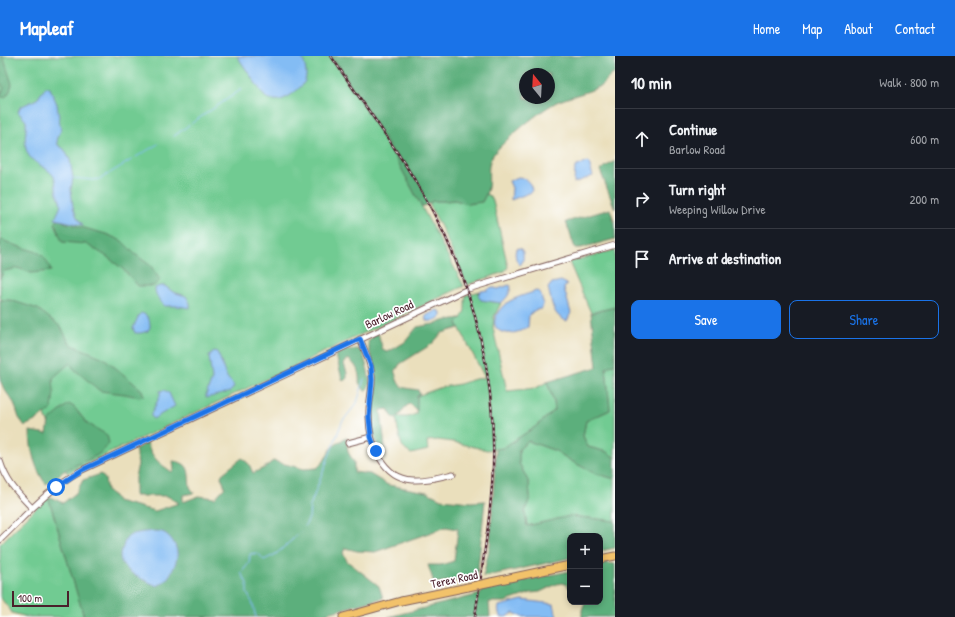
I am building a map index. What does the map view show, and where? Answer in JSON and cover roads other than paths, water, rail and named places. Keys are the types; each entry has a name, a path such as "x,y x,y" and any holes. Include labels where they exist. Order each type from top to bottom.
{"main road":[{"path":"603,558 615,556"},
{"name":"Terex Road","path":"343,617 401,602 567,566"}],"street":[{"name":"Barlow Road","path":"0,540 32,508 56,487 82,470 468,289 615,245"},
{"path":"360,339 369,360 372,375 369,412 371,437 379,458 388,468 398,475 410,480 420,480 453,474"},
{"path":"348,443 371,437"},
{"path":"0,461 6,478 32,508"}],"water":[{"path":"237,56 302,56 306,71 305,81 298,90 283,99 274,100 265,97"},
{"path":"46,87 50,88 57,104 61,131 57,142 58,145 64,149 70,160 73,178 71,189 73,207 77,217 83,225 55,219 61,204 56,191 55,178 49,171 35,162 27,152 25,141 26,121 18,112 20,107 37,99"},
{"path":"587,162 589,163 593,176 574,183 575,167"},
{"path":"518,177 524,178 528,182 531,186 532,192 511,200 512,188 509,181"},
{"path":"516,249 522,249 523,255 523,260 520,265 516,260 515,255"},
{"path":"561,281 567,284 564,288 571,313 567,321 558,316 555,312 548,288 552,283"},
{"path":"509,285 511,286 509,294 501,303 481,300 478,296 480,291 488,290 491,287 498,289"},
{"path":"165,286 173,292 186,296 190,303 190,308 165,306 156,293 155,288"},
{"path":"536,291 540,292 543,307 542,309 535,310 529,315 528,327 512,333 499,331 496,327 495,321 497,314 503,306 514,299"},
{"path":"437,310 441,312 441,316 438,319 427,321 425,318 427,315"},
{"path":"141,313 144,314 149,320 150,327 148,331 135,333 133,328"},
{"path":"215,351 219,355 225,374 234,387 230,392 206,398 212,379 209,357"},
{"path":"164,390 169,393 175,406 153,419 151,414 160,396 160,391"},
{"path":"157,531 165,533 171,538 177,550 177,557 173,570 168,578 157,586 134,575 121,562 120,556 126,539 130,535"},
{"path":"522,600 554,604 557,617 522,617 514,613 506,617 501,617 498,612 499,606"}],"waterway":[{"path":"192,123 242,89"},
{"path":"174,136 189,125"},
{"path":"136,157 158,144"},
{"path":"73,178 93,180 100,179 133,159"},
{"path":"305,526 309,518 310,506 342,422 357,403 364,379"},
{"path":"256,617 252,602 247,593 247,583 241,573 249,563 250,554 258,553 264,560 276,554 301,532"}],"railway":[{"path":"331,56 409,170 432,210 460,271 480,335 491,400 493,467 488,523 475,617"}]}
